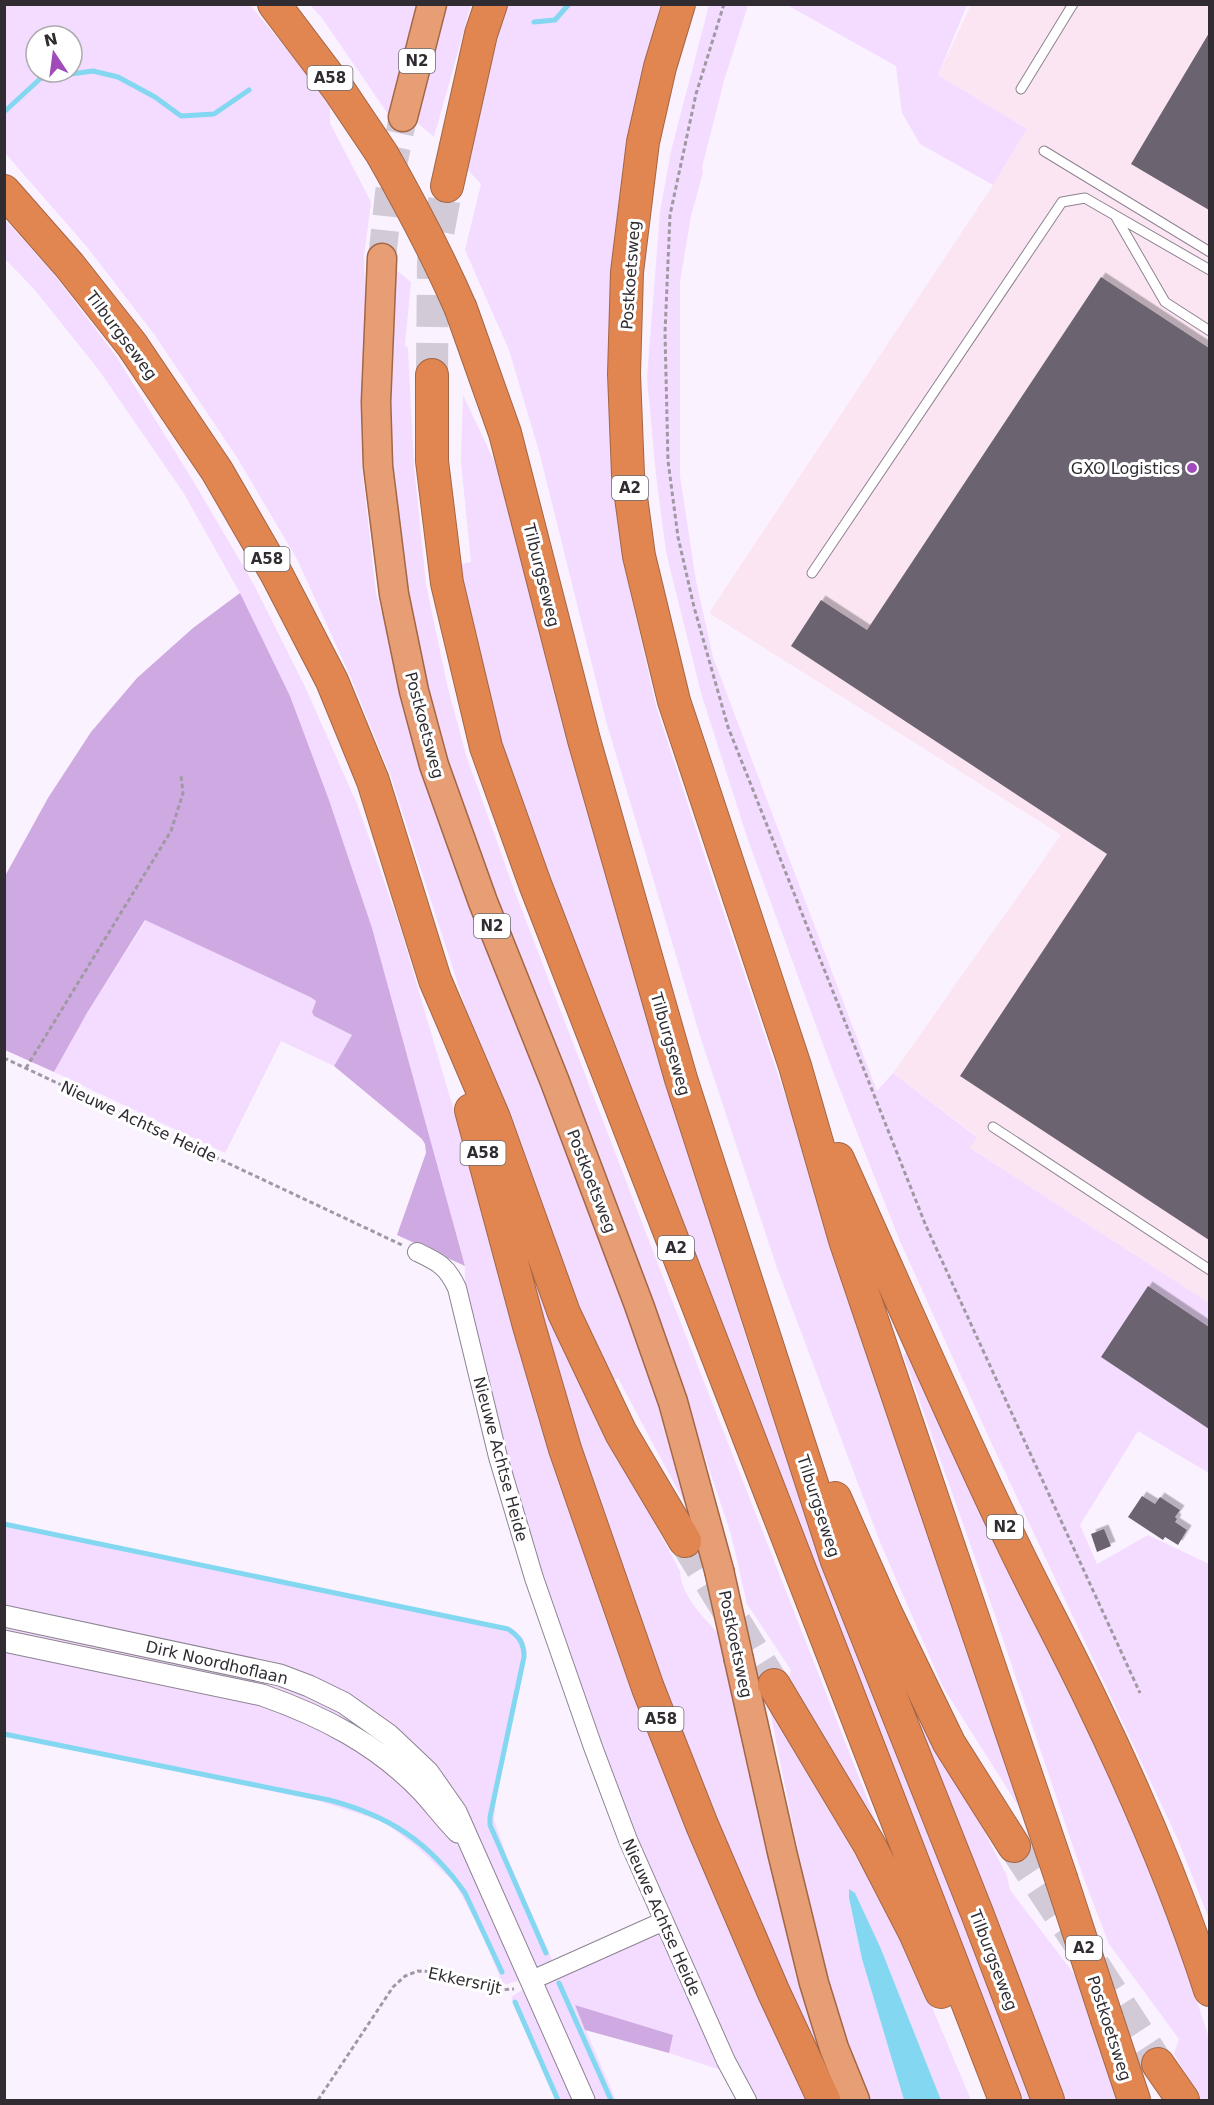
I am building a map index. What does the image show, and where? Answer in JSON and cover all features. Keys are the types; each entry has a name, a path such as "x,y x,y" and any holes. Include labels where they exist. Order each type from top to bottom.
{"highway":[{"name":"Tilburgseweg","path":"274,4 339,90 382,154 424,230 461,309 505,433 587,751 681,1079 837,1561 1048,2100"},
{"name":"N2","path":"403,117 432,4"},
{"path":"447,186 481,34 491,4"},
{"name":"Postkoetsweg","path":"679,4 660,67 643,142 627,272 624,374 628,475 639,556 674,701 795,1066 845,1240 1134,2100"},
{"name":"Tilburgseweg","path":"4,190 69,265 132,345 217,471 276,573 332,681 373,781 435,980 494,1118 564,1313 621,1433 685,1541"},
{"name":"Postkoetsweg","path":"382,258 376,402 378,466 394,594 414,691 434,765 479,892 555,1082 673,1402 719,1570 782,1852 814,1983 834,2048 855,2100"},
{"name":"A2","path":"432,375 432,461 447,583 486,747 547,916 1005,2100"},
{"name":"A58","path":"435,980 529,1326 562,1438 648,1688 702,1825 774,1993 824,2100"},
{"name":"Postkoetsweg","path":"795,1066 968,1451 1092,1701 1158,1849 1193,1939 1209,1990"},
{"path":"765,1337 886,1613 949,1743 1014,1846"},
{"path":"774,1685 869,1844 915,1933 991,2100"},
{"path":"1158,2064 1184,2100"}],"street":[{"name":"Nieuwe Achtse Heide","path":"417,1252 440,1263 450,1274 457,1288 498,1457 534,1578 597,1758 628,1840 726,2061 747,2100"},
{"name":"Dirk Noordhoflaan","path":"4,1616 280,1675 336,1699 389,1735 428,1772 456,1812 584,2100"},
{"name":"Dirk Noordhoflaan","path":"4,1641 262,1695 298,1708 333,1724 367,1744 398,1768 468,1842"},
{"path":"532,1980 664,1921"}],"lane":[{"path":"1021,89 1073,4"},
{"path":"1044,151 1209,252"},
{"path":"812,573 1062,202 1086,198 1209,270"},
{"path":"1115,215 1165,302 1208,330"},
{"path":"1184,254 1191,241"},
{"path":"993,1127 1209,1269"}],"path":[{"path":"724,4 696,94 670,215 665,333 668,461 678,537 694,607 728,727 926,1226 1140,1693"},
{"path":"26,1068 171,831 183,793 181,775"},
{"name":"Nieuwe Achtse Heide","path":"4,1058 417,1252"},
{"name":"Ekkersrijt","path":"318,2100 393,1987 405,1976 418,1971 436,1972 499,1990 515,1988 532,1980"}],"shaded area":[{"path":"4,5 250,5 330,101 330,123 371,202 364,256 368,406 362,468 376,593 392,646 627,1298 698,1528 618,1378 606,1384 496,1102 391,777 351,678 298,561 238,459 154,334 87,247 5,153"},
{"path":"310,5 421,5 390,117 322,18"},
{"path":"441,5 471,5 434,137 409,116"},
{"path":"506,5 664,5 612,272 608,374 614,478 623,560 656,706 1029,1823 943,1687 880,1542 777,1268 700,1036 606,721 540,455 509,350 465,250 481,184 465,167"},
{"path":"709,5 748,5 724,81 702,167 703,173 691,216 680,282 680,476 696,581 713,657 877,1091 893,1073 977,1137 970,1148 1209,1303 1209,1473 1138,1431 1080,1525 1097,1564 1148,1535 1209,1564 1209,1919 1178,1840 990,1440 899,1239 832,1069 748,840 701,693 666,552 647,378 660,212 671,151"},
{"path":"787,5 967,5 938,75 1027,129 993,185 920,144 902,113 896,66"},
{"path":"971,5 1209,5 1209,1303 970,1148 977,1136 893,1073 1061,835 709,613 993,185 1027,129 938,75"},
{"path":"4,219 47,265 116,356 195,484 253,583 307,691 358,806 400,927 517,1326 660,1760 706,1875 734,1923 816,2100 754,2100 633,1838 598,1746 503,1456 465,1285 465,1266 372,928 329,800 290,696 240,593 183,492 98,369 34,289 5,259"},
{"path":"389,264 411,282 405,345 408,349 414,466 426,584 447,684 466,755 515,892 668,1290 907,1900 787,1685 791,1670 747,1604 731,1534 650,1294 444,762 402,594 387,463"},
{"path":"463,395 497,467 529,580 567,732 656,1048 757,1372 850,1629 1031,2100 1016,2100 497,744 457,565 471,562 461,462"},
{"path":"240,593 290,696 329,800 372,928 465,1266 397,1235 426,1153 425,1144 422,1139 334,1066 352,1035 314,1016 312,1012 316,1001 310,997 145,920 87,1013 54,1072 5,1050 5,876 48,798 91,732 137,678 193,628"},
{"path":"146,920 310,997 316,1001 312,1012 314,1016 352,1035 334,1066 281,1041 225,1153 54,1072 87,1013"},
{"path":"502,1194 610,1440 680,1571 684,1589 689,1598 720,1635 848,2100 836,2100 784,1991 614,1561"},
{"path":"909,1353 1079,1703 1149,1854 1209,2038 1209,2100 1201,2100 1174,2054 1179,2039 1109,1944 1084,1879 985,1586 903,1354"},
{"path":"5,1523 512,1628 523,1638 527,1652 498,1780 494,1820 508,1860 555,1966 537,1968 471,1824 347,1700 5,1612"},
{"path":"5,1621 253,1673 316,1695 414,1764 354,1730 5,1636"},
{"path":"886,1639 1007,1876 1010,1890 1084,1987 1120,2100 1061,2100"},
{"path":"5,1646 257,1699 370,1753 439,1819 457,1844 471,1868 520,1975 518,1981 503,1985 481,1931 455,1883 417,1847 384,1822 319,1801 5,1736"},
{"path":"769,1706 903,1938 971,2100 941,2100 881,1949 849,1890 862,1959 904,2100 866,2100 826,1975"},
{"path":"654,1932 664,1933 724,2071 669,2053 673,2035 575,2005 616,2100 595,2100 544,1984"},
{"path":"522,1990 527,1991 575,2100 555,2100 511,1997"},
{"path":"575,2005 673,2035 669,2053 585,2030"}],"water":[{"path":"849,1889 855,1893 881,1949 941,2100 904,2100 862,1959"}],"building":[{"path":"1209,33 1209,210 1131,164"},
{"path":"1101,277 1209,348 1209,1240 960,1076 1107,854 791,646 821,600 867,630"},
{"path":"1148,1286 1209,1327 1209,1429 1101,1357"},
{"path":"1142,1496 1155,1504 1160,1497 1180,1510 1175,1517 1177,1519 1175,1522 1187,1530 1178,1545 1165,1537 1163,1540 1128,1517"},
{"path":"1104,1529 1111,1546 1097,1552 1091,1534"}],"waterway":[{"name":"Ekkersrijt","path":"534,22 555,20 569,4"},
{"name":"Ekkersrijt","path":"4,112 41,78 93,71 118,77 155,97 181,116 214,114 249,90"},
{"path":"4,1524 508,1629 512,1632 522,1644 524,1657 490,1825 546,1953"},
{"path":"4,1734 329,1800 371,1814 406,1833 422,1845 451,1875 465,1893 502,1972"},
{"path":"559,1983 611,2100"},
{"path":"515,2002 558,2100"}],"tunnel":[{"path":"382,258 391,175 403,117"},
{"path":"432,375 433,261 447,186"},
{"path":"685,1541 774,1685"},
{"path":"1014,1846 1158,2064"}],"place":[{"name":"GXO Logistics","path":"1192,468"}]}
